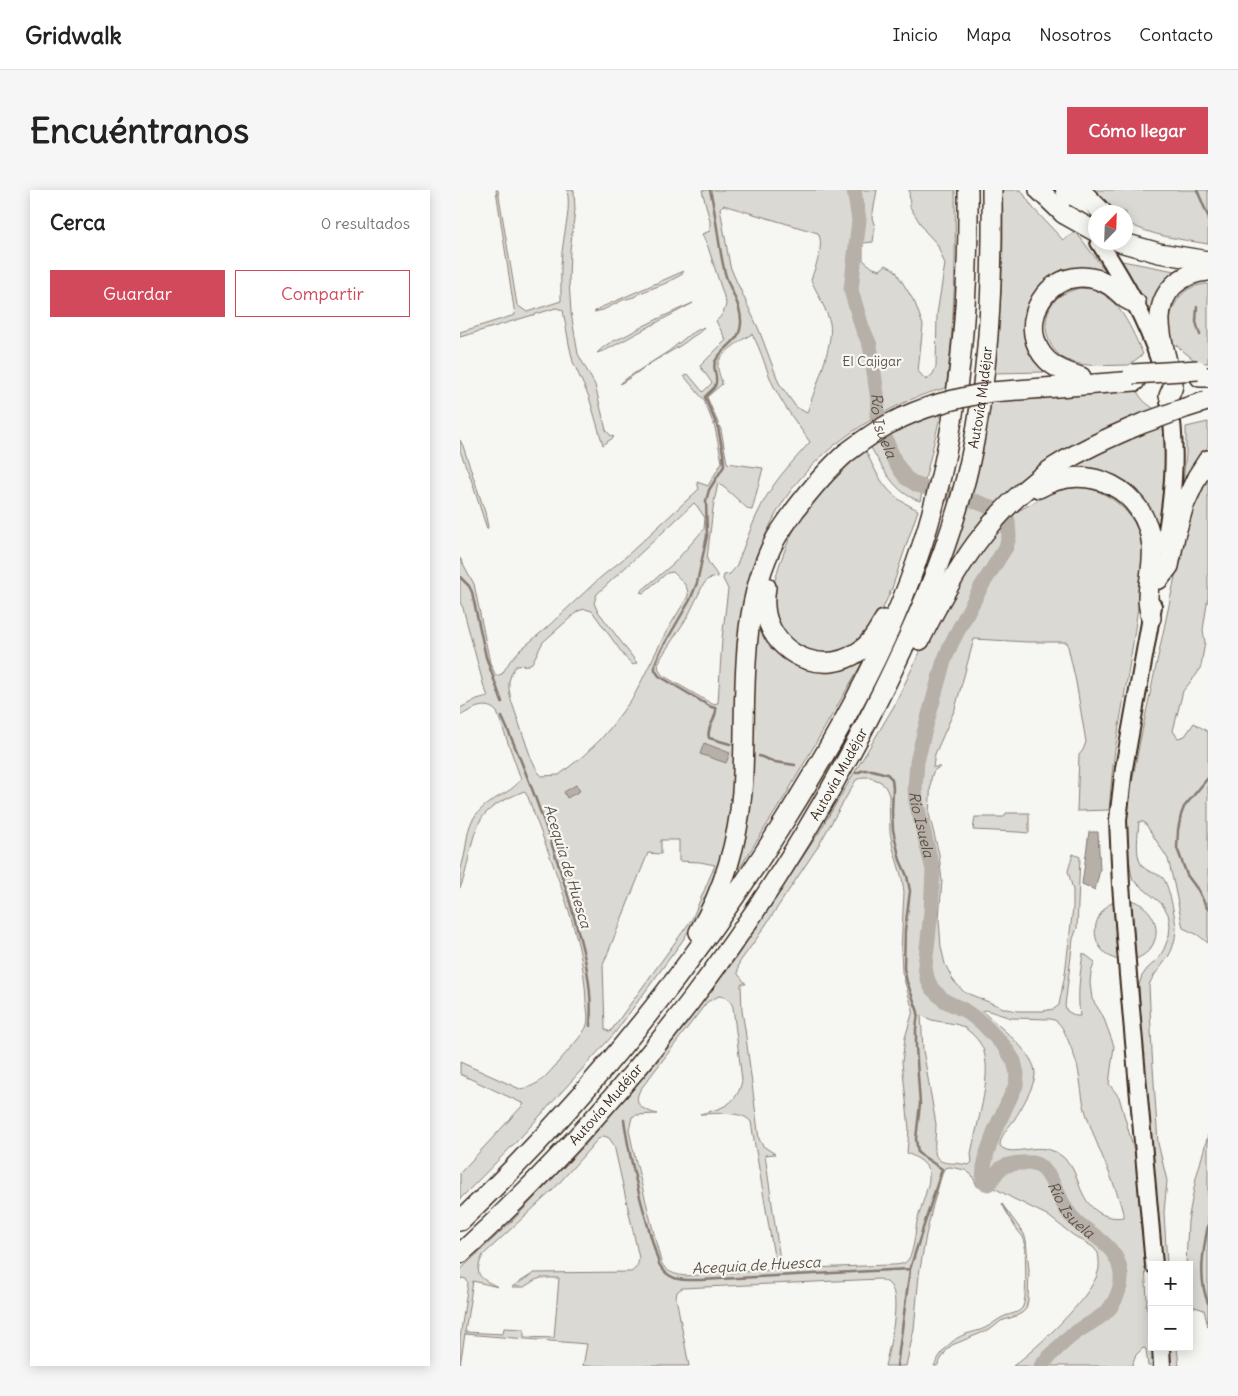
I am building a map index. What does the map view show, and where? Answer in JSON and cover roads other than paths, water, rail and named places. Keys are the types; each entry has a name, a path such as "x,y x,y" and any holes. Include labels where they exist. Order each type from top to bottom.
{"highway":[{"name":"Autovía Mudéjar","path":"460,1221 550,1131 636,1031 695,955 800,796 838,733 863,686 904,595 925,535 944,468 958,389 963,342 968,270 968,190"},
{"name":"Autovía Mudéjar","path":"460,1254 548,1168 606,1105 688,1004 728,950 806,831 844,767 884,688 925,599 950,534 967,474 980,402 988,332 992,279 992,190"},
{"path":"1039,190 1064,214 1088,228"},
{"path":"1064,190 1088,226"},
{"path":"1080,190 1094,205"},
{"path":"1133,234 1154,241 1208,249"},
{"path":"1133,246 1158,253 1208,261"},
{"path":"1103,250 1136,303 1149,332 1168,396 1174,437 1174,473 1170,515 1124,768 1118,820 1127,966 1154,1261"},
{"path":"1168,396 1173,385 1161,334 1161,308 1167,294 1176,283 1188,276 1208,271"},
{"path":"1081,377 1053,365 1038,348 1033,325 1036,310 1042,297 1060,282 1082,277 1104,282 1126,300 1136,303"},
{"path":"636,1031 638,1016 681,961 702,926 717,896 728,864 738,821 742,792 745,684 752,611 769,553 784,524 816,483 846,453 880,430 914,412 950,400 1019,389 1204,373"},
{"path":"992,392 1015,383 1081,377 1134,378"},
{"path":"806,831 818,826 858,759 898,686 942,596 961,564 983,534 1008,506 1044,475 1071,457 1141,424 1208,401"},
{"path":"1159,579 1169,566 1184,505 1197,477 1208,460"},
{"path":"1021,493 1031,493 1056,480 1081,476 1105,482 1126,494 1146,520 1151,538 1153,557 1148,601 1151,618"},
{"path":"794,511 770,566 765,606 768,623 776,637 786,649 809,661 825,663 841,660 858,653 865,647 878,631 890,609 913,549 925,535"},
{"path":"1161,1351 1162,1366"}],"waterway":[{"path":"710,190 725,273 739,310 741,323 736,339 715,361 716,383 705,397 718,428 724,466 709,490 706,501 707,536 697,583 690,600 660,652 655,664 655,670 659,676 711,707 716,708 708,734 709,738 730,744"},
{"name":"Río Isuela","path":"854,190 859,220 851,290 862,327 870,345 878,401 877,415 895,462 906,478 917,485 980,503 994,509 1008,521 1009,537 1006,547 981,587 951,644 943,664 917,762 915,788 916,801 933,870 925,966 927,978 932,989 945,1001 964,1010 982,1023 1004,1046 1014,1061 1017,1074 1016,1085 995,1130 987,1153 983,1180 988,1184 1000,1169 1011,1164 1033,1163 1039,1165 1048,1175 1071,1216 1110,1249 1120,1268 1120,1286 1111,1306 1101,1316 1065,1341 1041,1366"},
{"path":"1197,190 1208,216"},
{"path":"1197,307 1196,322 1200,335"},
{"name":"Acequia de Huesca","path":"460,577 472,592 486,657 502,702"},
{"name":"Acequia de Huesca","path":"502,717 539,807 574,915 588,978 591,1010 590,1026"},
{"path":"759,756 775,762 795,765"},
{"path":"856,773 872,770 887,774 892,779 893,830 910,891 905,930 904,968 918,1012 916,1047 920,1104 916,1139 918,1153 942,1169 910,1269"},
{"path":"1208,778 1184,807 1178,830 1177,848 1187,875 1198,890 1208,910"},
{"name":"Acequia de Huesca","path":"624,1120 634,1175 649,1229 659,1264 667,1274 677,1279 701,1280 910,1269 897,1366"},
{"path":"1208,1225 1202,1274 1208,1303"}],"park label":[{"name":"El Cajigar","path":"872,361"}]}
